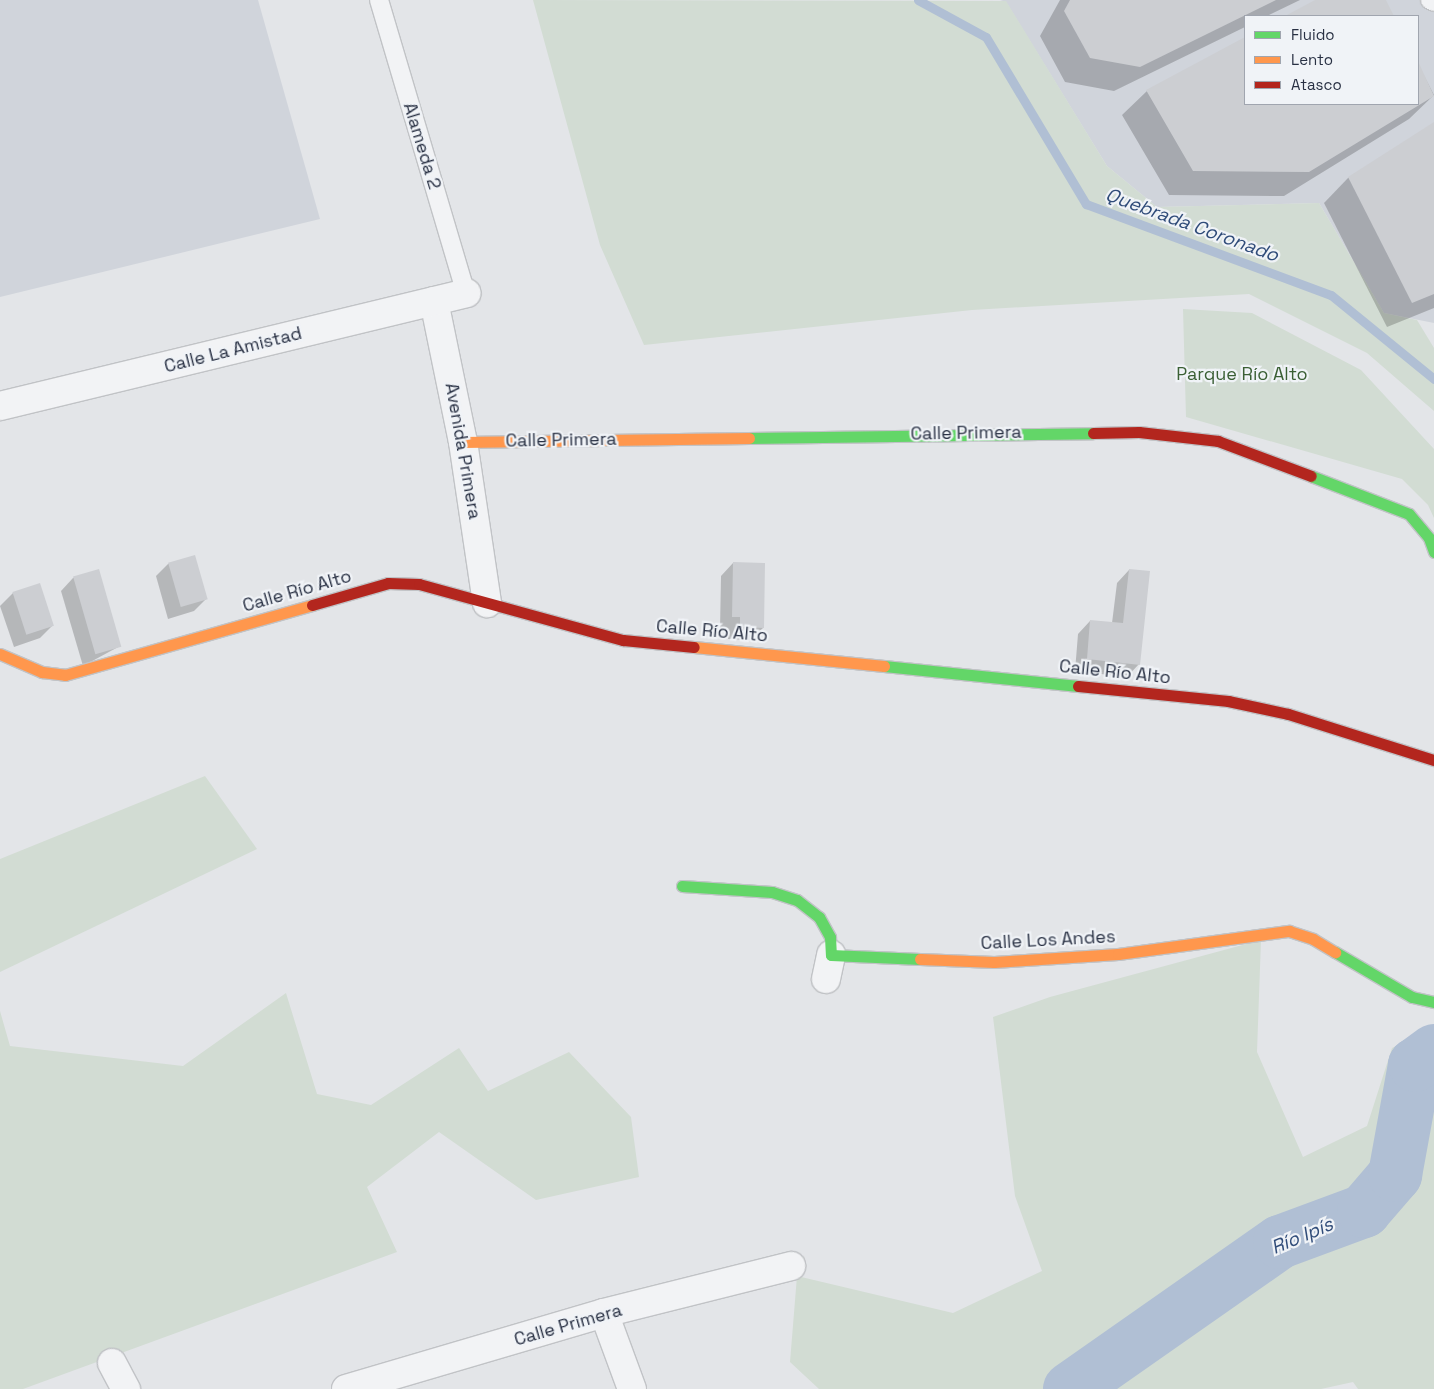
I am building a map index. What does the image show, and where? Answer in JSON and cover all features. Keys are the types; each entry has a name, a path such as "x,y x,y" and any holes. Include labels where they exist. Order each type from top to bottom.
{"street":[{"name":"Calle La Amistad","path":"0,406 466,293"},
{"name":"Avenida Primera","path":"434,301 463,442 487,603"},
{"name":"Calle Primera","path":"463,442 1139,432 1218,441 1409,514 1428,538 1434,552"},
{"name":"Calle Río Alto","path":"0,654 42,672 65,675 388,583 427,585 623,640 1228,701 1288,714 1434,760"},
{"name":"Calle Los Andes","path":"682,886 772,892 797,900 819,918 830,937 829,967 994,962 1118,954 1289,931 1313,939 1412,997 1434,1002"},
{"name":"Calle Primera","path":"346,1389 391,1384 604,1313 792,1266"},
{"path":"604,1313 632,1389"},
{"path":"112,1363 126,1389"}],"lane":[{"name":"Alameda 2","path":"379,0 466,293"},
{"path":"1430,0 1434,2"}],"shaded area":[{"path":"0,0 258,0 320,219 0,297"},
{"path":"1000,0 1434,0 1434,323 1384,313 1319,203 1157,207 1107,166 1006,2"}],"green space":[{"path":"533,0 1006,1 1107,166 1157,207 1319,203 1384,313 1417,320 1434,348 1434,411 1367,353 1249,294 972,310 644,345 600,245"},
{"name":"Parque Río Alto","path":"1183,309 1252,313 1361,370 1434,449 1434,518 1428,505 1402,479 1186,417"},
{"path":"205,776 257,849 0,972 0,859"},
{"path":"1261,940 1257,1052 1303,1157 1367,1126 1392,1048 1423,1032 1434,1031 1434,1389 1358,1389 1353,1382 1321,1389 819,1389 790,1362 797,1276 953,1313 1042,1271 1015,1196 993,1017 1050,997"},
{"path":"286,993 317,1094 371,1105 459,1048 488,1091 569,1052 631,1117 639,1177 536,1200 439,1132 367,1187 397,1252 23,1389 0,1389 0,1011 10,1046 183,1066"}],"building":[{"path":"1070,0 1276,0 1140,67 1090,58 1064,11"},
{"path":"1315,0 1386,0 1394,15 1287,15"},
{"path":"1244,38 1244,105 1419,105 1419,63 1434,96 1309,172 1193,171 1146,90"},
{"path":"1434,122 1434,294 1412,303 1348,177"},
{"path":"195,555 208,599 181,607 168,563"},
{"path":"733,562 765,563 764,628 740,627 740,617 732,617"},
{"path":"99,569 121,647 95,654 73,576"},
{"path":"1129,569 1150,571 1140,665 1087,659 1090,620 1123,623"},
{"path":"40,583 54,626 26,635 12,592"}],"waterway":[{"name":"Quebrada Coronado","path":"918,0 986,37 1086,204 1331,295 1434,379"},
{"name":"Río Ipís","path":"1070,1389 1280,1242 1364,1211 1395,1175 1415,1065 1434,1051"}],"traffic: fast":[{"path":"749,438 1093,433"},
{"path":"1311,476 1409,514 1429,538 1434,552"},
{"path":"884,666 1078,686"},
{"path":"682,886 772,892 797,900 819,917 830,937 831,955 920,959"},
{"path":"1335,952 1412,997 1434,1002"}],"traffic: slow":[{"path":"463,442 749,438"},
{"path":"0,654 42,672 65,675 312,605"},
{"path":"694,647 884,666"},
{"path":"920,959 994,962 1118,954 1289,931 1313,939 1335,952"}],"traffic: jam":[{"path":"1093,433 1139,432 1218,441 1311,476"},
{"path":"312,605 388,583 419,584 623,640 694,647"},
{"path":"1078,686 1228,701 1288,714 1434,760"}]}
